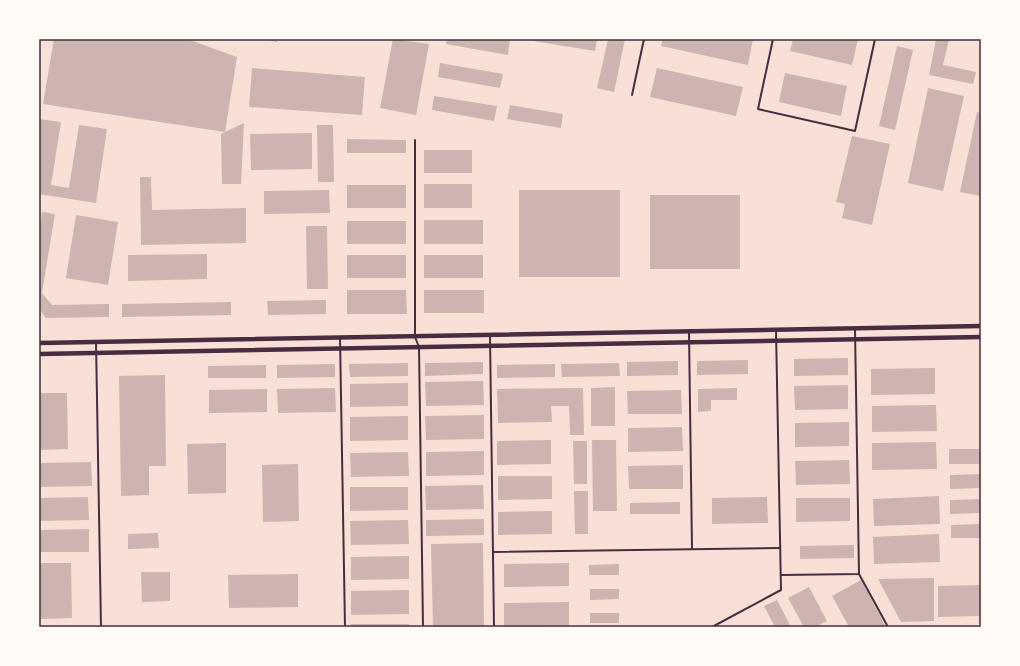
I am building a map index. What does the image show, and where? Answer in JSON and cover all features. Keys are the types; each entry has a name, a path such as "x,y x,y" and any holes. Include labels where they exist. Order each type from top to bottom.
{"street":[{"path":"39,343 981,326"},
{"path":"39,354 981,337"}],"lane":[{"path":"632,96 644,39"},
{"path":"773,39 758,109 855,131 875,39"},
{"path":"415,140 415,336 419,347 423,627"},
{"path":"855,329 858,574 888,627"},
{"path":"712,627 781,590 776,330"},
{"path":"689,332 692,549"},
{"path":"490,335 494,627"},
{"path":"340,338 345,627"},
{"path":"96,342 101,627"},
{"path":"493,552 780,548"},
{"path":"780,575 858,574"}],"building":[{"path":"54,39 187,39 237,57 225,132 43,104"},
{"path":"263,39 277,39 277,42"},
{"path":"393,39 429,44 416,115 380,108"},
{"path":"447,39 510,39 508,55 446,44"},
{"path":"533,39 597,39 595,51 533,41"},
{"path":"608,39 625,39 614,92 597,88"},
{"path":"663,39 753,39 748,65 661,46"},
{"path":"793,39 858,39 852,65 790,51"},
{"path":"936,39 949,39 943,65 976,72 973,84 929,75"},
{"path":"897,46 913,50 895,130 879,126"},
{"path":"440,63 503,74 500,88 438,77"},
{"path":"252,68 365,77 362,115 249,107"},
{"path":"657,68 743,87 736,116 650,97"},
{"path":"785,73 847,86 841,116 779,102"},
{"path":"928,88 964,96 943,191 908,183"},
{"path":"434,96 497,106 494,121 432,110"},
{"path":"510,105 563,114 561,128 507,119"},
{"path":"977,112 981,113 981,196 960,192"},
{"path":"40,119 61,122 51,185 69,188 79,125 107,129 96,203 39,194"},
{"path":"244,123 241,184 222,184 221,134"},
{"path":"317,125 333,125 334,182 318,182"},
{"path":"312,133 312,169 251,170 250,134"},
{"path":"852,136 890,144 872,225 842,218 845,204 836,202"},
{"path":"347,139 406,140 406,153 347,153"},
{"path":"424,150 472,150 472,173 424,173"},
{"path":"140,177 151,177 152,210 246,208 246,243 141,245"},
{"path":"424,184 472,184 472,208 424,208"},
{"path":"347,185 406,185 406,208 347,208"},
{"path":"329,190 330,213 264,214 264,191"},
{"path":"519,190 620,190 620,277 519,277"},
{"path":"650,195 740,195 740,269 650,269"},
{"path":"42,212 55,214 42,293 52,305 109,304 109,317 46,318 39,309 39,233"},
{"path":"76,215 118,222 108,285 66,278"},
{"path":"424,220 483,220 483,244 424,244"},
{"path":"347,221 406,221 406,244 347,244"},
{"path":"306,226 327,226 328,289 307,289"},
{"path":"207,254 207,279 128,281 128,255"},
{"path":"347,255 406,255 406,278 347,278"},
{"path":"424,255 483,255 483,278 424,278"},
{"path":"347,290 406,290 407,314 347,314"},
{"path":"424,290 484,290 484,313 424,313"},
{"path":"326,300 326,314 268,315 267,301"},
{"path":"231,302 231,315 122,317 122,304"},
{"path":"848,358 848,375 794,376 794,359"},
{"path":"748,360 748,374 697,375 697,361"},
{"path":"678,361 678,375 627,376 627,362"},
{"path":"483,362 483,374 425,376 425,363"},
{"path":"408,363 408,376 350,377 349,364"},
{"path":"619,363 620,376 562,377 561,364"},
{"path":"335,364 335,377 277,378 277,365"},
{"path":"555,364 555,377 497,378 497,365"},
{"path":"266,365 266,378 208,378 208,366"},
{"path":"935,368 935,394 871,395 871,369"},
{"path":"165,375 166,466 149,466 149,495 121,496 119,376"},
{"path":"483,381 484,405 426,406 425,382"},
{"path":"408,383 408,406 350,407 350,384"},
{"path":"848,385 848,409 795,410 794,386"},
{"path":"615,387 615,426 591,426 591,388"},
{"path":"335,388 336,412 278,413 277,389"},
{"path":"583,388 584,435 570,435 569,406 551,406 552,422 498,423 497,389"},
{"path":"737,388 737,400 711,400 711,411 698,412 698,389"},
{"path":"267,389 267,412 209,413 209,390"},
{"path":"681,390 682,414 628,414 627,391"},
{"path":"39,393 67,393 68,449 39,450"},
{"path":"936,405 937,431 872,432 872,406"},
{"path":"484,415 484,439 426,440 425,416"},
{"path":"408,416 408,440 350,441 350,417"},
{"path":"849,422 849,446 795,447 795,423"},
{"path":"682,427 683,451 628,452 628,428"},
{"path":"551,440 551,464 497,465 497,441"},
{"path":"592,440 616,440 617,511 593,511"},
{"path":"573,441 587,441 587,484 574,484"},
{"path":"936,442 937,469 872,470 872,443"},
{"path":"226,443 226,493 188,494 187,444"},
{"path":"949,449 981,449 981,464 949,464"},
{"path":"484,451 484,475 426,476 426,452"},
{"path":"408,452 409,476 351,477 350,453"},
{"path":"849,460 850,484 796,485 795,461"},
{"path":"91,462 92,486 39,487 39,463"},
{"path":"298,464 299,521 263,522 262,465"},
{"path":"683,465 683,489 629,489 628,466"},
{"path":"981,474 981,488 950,489 950,475"},
{"path":"498,476 552,476 552,499 498,500"},
{"path":"483,485 484,509 426,510 425,486"},
{"path":"350,487 408,487 408,510 350,511"},
{"path":"574,491 588,491 588,534 575,534"},
{"path":"939,496 940,524 874,526 873,499"},
{"path":"88,497 89,520 39,521 39,498"},
{"path":"767,497 768,523 712,524 712,498"},
{"path":"796,498 850,498 850,521 796,522"},
{"path":"981,499 981,513 950,514 950,500"},
{"path":"680,502 680,514 630,514 630,503"},
{"path":"552,511 552,534 498,535 498,512"},
{"path":"484,519 484,535 426,536 426,520"},
{"path":"408,520 409,544 351,545 350,521"},
{"path":"981,524 981,538 951,538 951,525"},
{"path":"89,529 89,552 39,552 39,530"},
{"path":"158,533 159,548 128,549 128,534"},
{"path":"939,534 940,562 874,564 873,537"},
{"path":"483,543 484,627 433,627 431,544"},
{"path":"854,545 854,558 800,559 800,546"},
{"path":"409,556 409,579 351,580 351,557"},
{"path":"39,563 71,563 72,618 39,619"},
{"path":"569,563 569,586 504,587 504,564"},
{"path":"619,564 619,575 589,575 589,565"},
{"path":"141,572 170,572 170,601 142,602"},
{"path":"298,574 298,607 229,608 228,575"},
{"path":"934,578 934,621 901,622 878,579"},
{"path":"861,580 886,627 849,627 832,596"},
{"path":"981,585 981,616 938,617 938,586"},
{"path":"809,587 827,621 815,627 804,627 788,598"},
{"path":"590,589 619,589 619,599 590,600"},
{"path":"409,590 409,614 351,615 351,591"},
{"path":"777,600 791,627 775,627 764,606"},
{"path":"569,602 569,625 504,626 504,603"},
{"path":"590,613 619,613 619,623 590,623"},
{"path":"351,624 409,624 409,627 351,627"}]}
